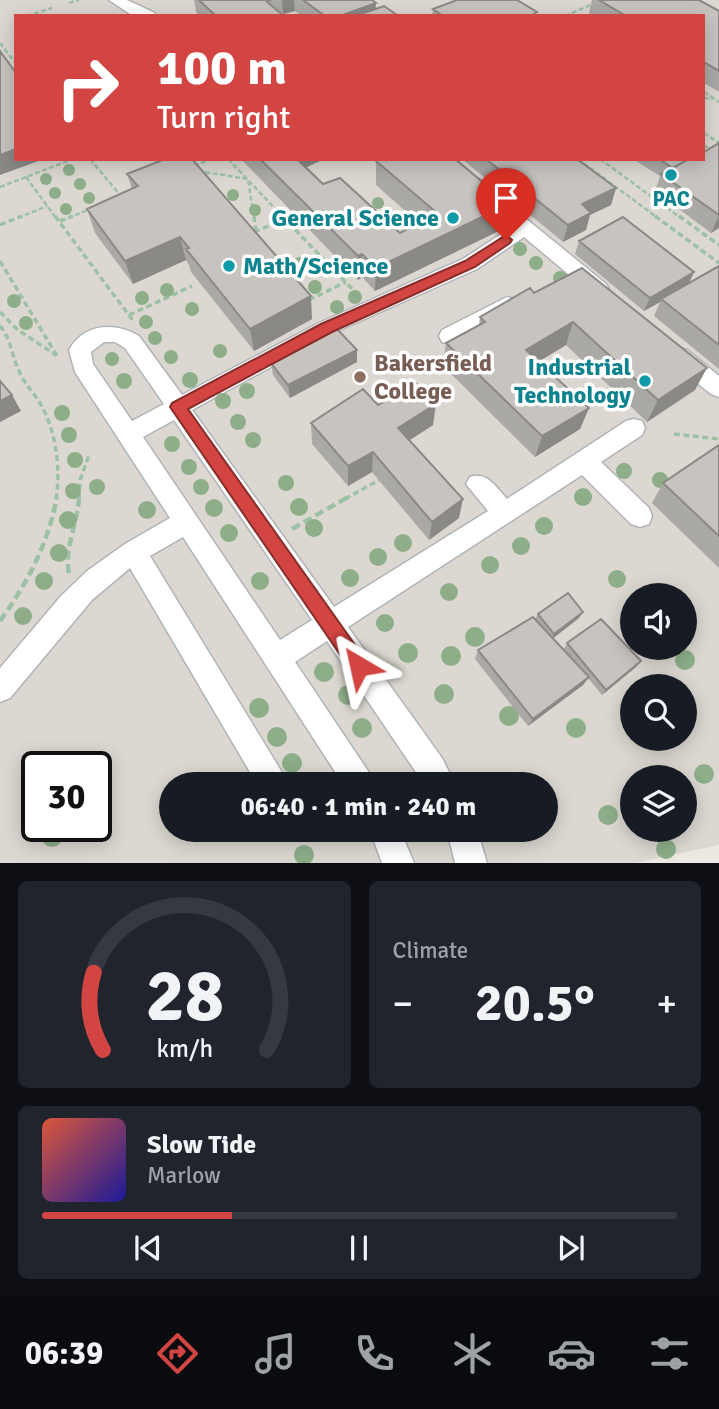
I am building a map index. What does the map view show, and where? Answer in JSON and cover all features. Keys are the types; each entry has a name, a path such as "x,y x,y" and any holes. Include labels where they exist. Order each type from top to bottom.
{"street":[{"path":"116,0 141,13 148,13"},
{"path":"444,161 616,304"},
{"path":"128,434 326,328 470,264 524,228"},
{"path":"449,336 509,303"},
{"path":"352,772 81,359 80,350 86,342 98,335 113,332 132,342 434,772"},
{"path":"668,346 719,388"},
{"path":"278,657 634,428"},
{"path":"585,462 640,516"},
{"path":"478,484 505,513"},
{"path":"0,688 62,612 97,578 134,552 186,522"},
{"path":"134,552 267,772"},
{"path":"390,842 398,863"},
{"path":"466,842 471,863"}],"path":[{"path":"69,3 79,0"},
{"path":"569,14 602,0"},
{"path":"33,14 52,8"},
{"path":"0,43 14,61"},
{"path":"705,93 719,102"},
{"path":"705,98 714,99"},
{"path":"0,187 68,161"},
{"path":"92,161 121,196 131,191"},
{"path":"206,161 186,169 248,179"},
{"path":"230,161 370,308"},
{"path":"581,161 719,263"},
{"path":"603,161 719,245"},
{"path":"26,177 136,323"},
{"path":"248,179 256,232"},
{"path":"0,225 47,206"},
{"path":"60,221 96,206"},
{"path":"246,236 286,219"},
{"path":"0,261 57,356 18,330 0,312"},
{"path":"326,328 304,302 347,281"},
{"path":"130,315 192,286"},
{"path":"0,326 5,331 18,371 47,418 54,437 60,482 55,517 42,555 0,621"},
{"path":"674,434 719,439"},
{"path":"69,573 66,559 78,517 80,480 89,455"},
{"path":"290,530 379,480"}],"shaded area":[{"name":"Bakersfield College","path":"0,0 719,0 719,845 635,863 0,863"}],"building":[{"path":"199,0 271,0 267,2 282,14 214,14"},
{"path":"303,0 372,0 376,3 346,14 322,14"},
{"path":"457,0 517,0 537,12 440,14 433,9"},
{"path":"599,0 699,0 719,11 719,71 705,63 705,14 623,14"},
{"path":"384,6 396,14 361,14"},
{"path":"0,51 14,70 14,150 0,155"},
{"path":"719,143 719,215 661,174 685,161 705,161 705,151"},
{"path":"160,161 194,161 311,296 250,329 186,249 189,248 180,237 125,261 87,209 138,186 127,174"},
{"path":"262,161 299,161 323,184 340,178 400,233 437,213 376,161 457,161 509,204 376,268 362,254 358,256"},
{"path":"488,161 580,161 616,188 582,204 591,213 568,225"},
{"path":"662,161 685,161 673,168"},
{"path":"623,217 694,272 650,298 579,241"},
{"path":"719,266 719,345 661,299"},
{"path":"582,268 707,368 658,400 573,322 526,350 589,408 542,436 446,343 485,322 480,317 530,288 534,293"},
{"path":"337,329 357,350 288,385 271,363"},
{"path":"0,381 12,395 0,401"},
{"path":"416,383 436,404 398,428 463,499 432,522 373,452 348,466 311,423 363,389 378,405"},
{"path":"719,445 719,536 663,483"},
{"path":"568,593 583,612 554,634 538,614"},
{"path":"533,617 589,677 533,719 478,650"},
{"path":"601,619 620,639 620,660 641,661 625,674 620,674 620,678 606,690 567,643"}],"place":[{"name":"PAC","path":"671,175"},
{"name":"General Science","path":"453,218"},
{"name":"Math/Science","path":"229,266"},
{"name":"Bakersfield College","path":"360,377"},
{"name":"Industrial Technology","path":"645,381"}],"route":[{"path":"359,666 178,407 326,328 470,264 506,240"}]}
